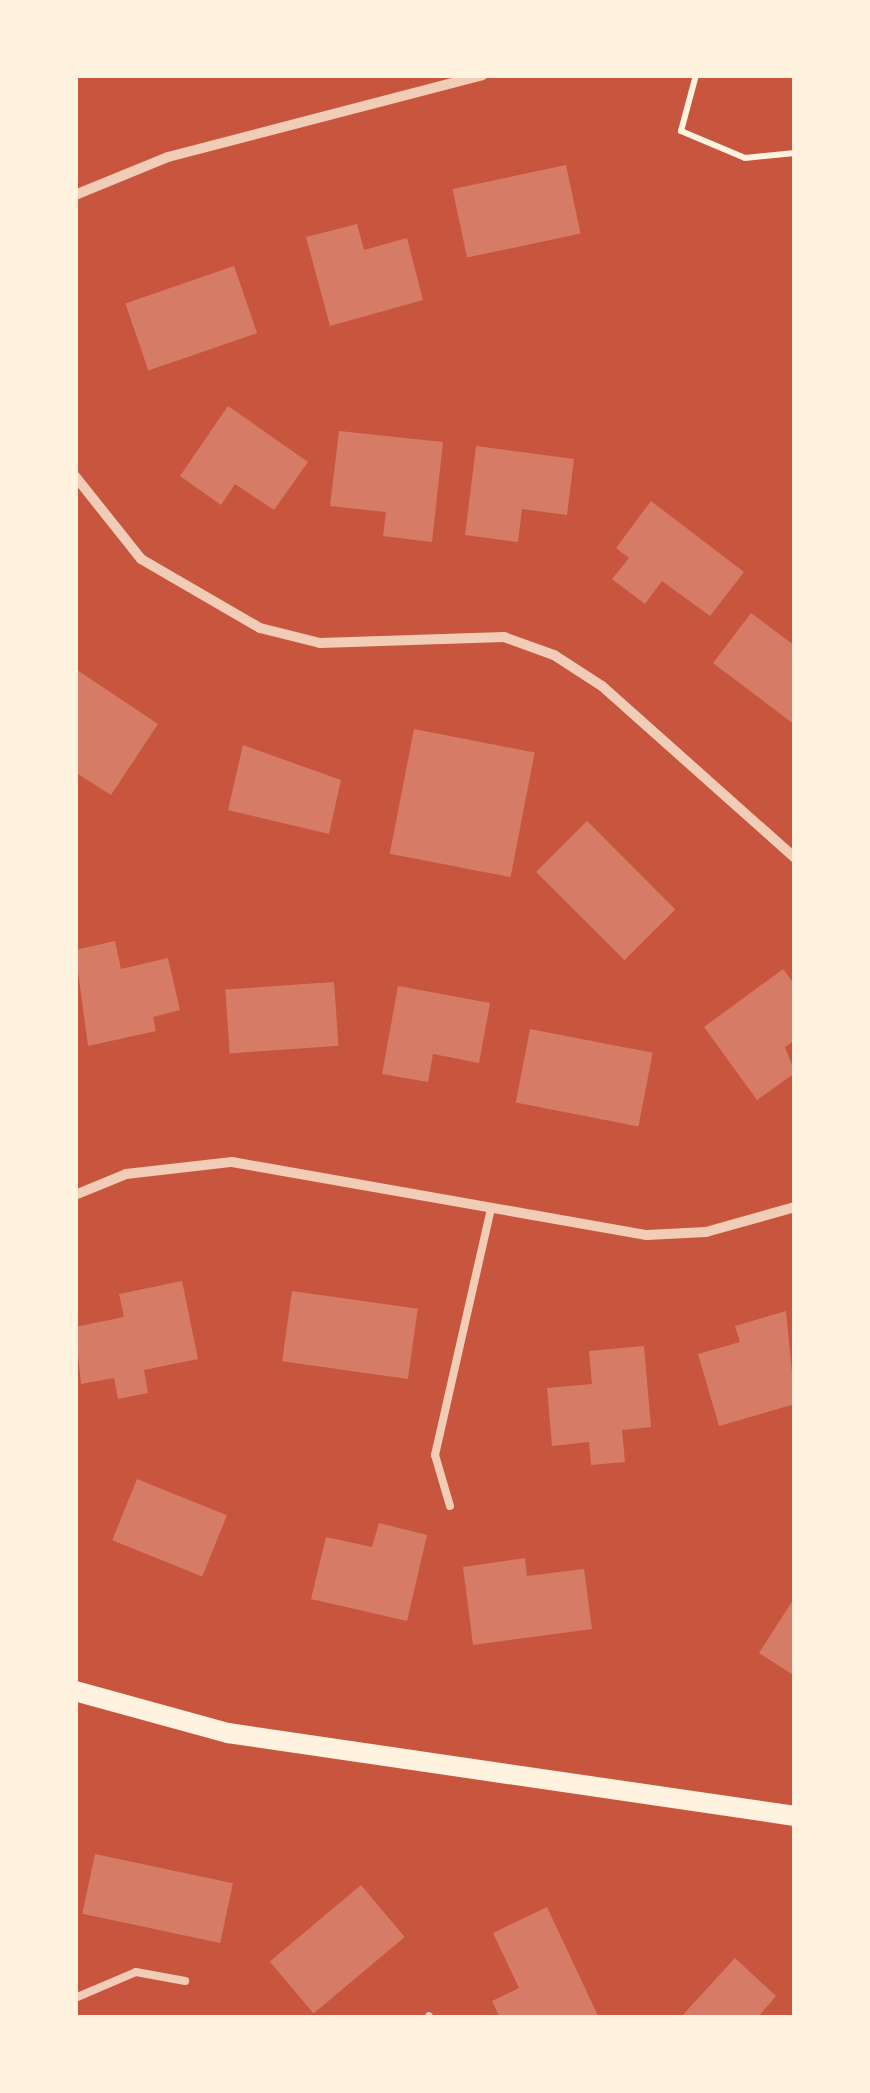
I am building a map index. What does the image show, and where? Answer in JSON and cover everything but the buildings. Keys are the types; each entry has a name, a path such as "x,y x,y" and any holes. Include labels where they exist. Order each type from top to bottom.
{"main road":[{"path":"75,1691 228,1733 795,1816"}],"street":[{"path":"75,195 168,157 482,75"},
{"path":"75,476 141,559 260,628 320,643 504,637 554,654 602,686 795,858"},
{"path":"75,1196 126,1174 232,1162 647,1234 706,1232 795,1208"}],"lane":[{"path":"450,1506 435,1455 492,1209"},
{"path":"75,1998 136,1972 185,1982"}],"path":[{"path":"696,75 681,131 745,158 795,153"}]}
